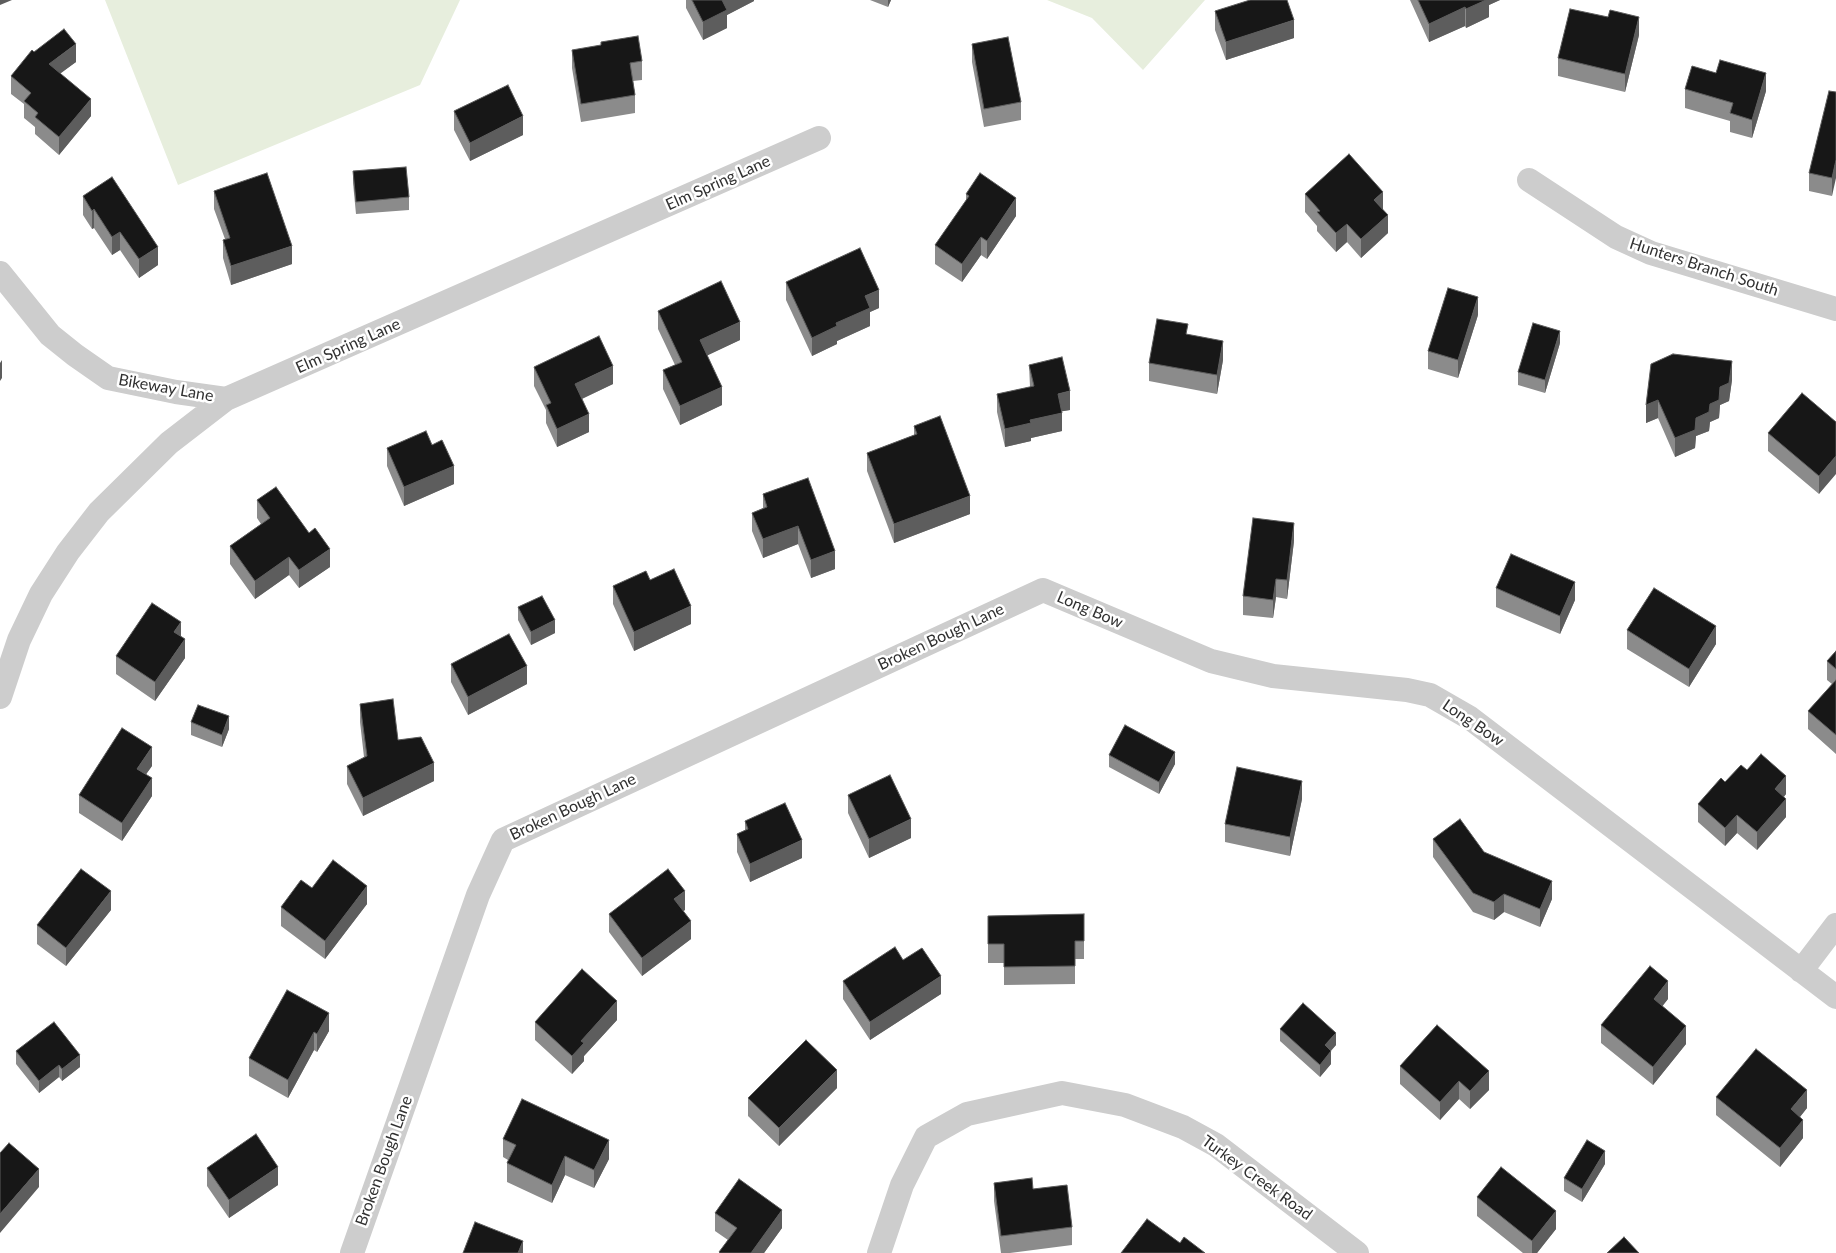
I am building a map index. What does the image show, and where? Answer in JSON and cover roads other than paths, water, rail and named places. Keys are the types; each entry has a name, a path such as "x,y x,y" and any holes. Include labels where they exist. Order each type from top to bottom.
{"street":[{"name":"Elm Spring Lane","path":"0,697 19,640 41,594 68,552 99,512 169,443 226,399 819,138"},
{"name":"Hunters Branch South","path":"1529,180 1616,237 1651,253 1836,310"},
{"name":"Bikeway Lane","path":"0,273 50,335 75,356 108,378 176,392 226,399"},
{"name":"Long Bow","path":"1043,590 1211,661 1273,676 1407,690 1430,695 1470,718 1836,997"},
{"name":"Broken Bough Lane","path":"352,1253 478,895 503,840 1043,590"},
{"path":"1801,971 1836,925"},
{"name":"Turkey Creek Road","path":"879,1253 902,1185 926,1137 967,1114 1062,1093 1125,1105 1183,1127 1216,1145 1358,1253"}]}
